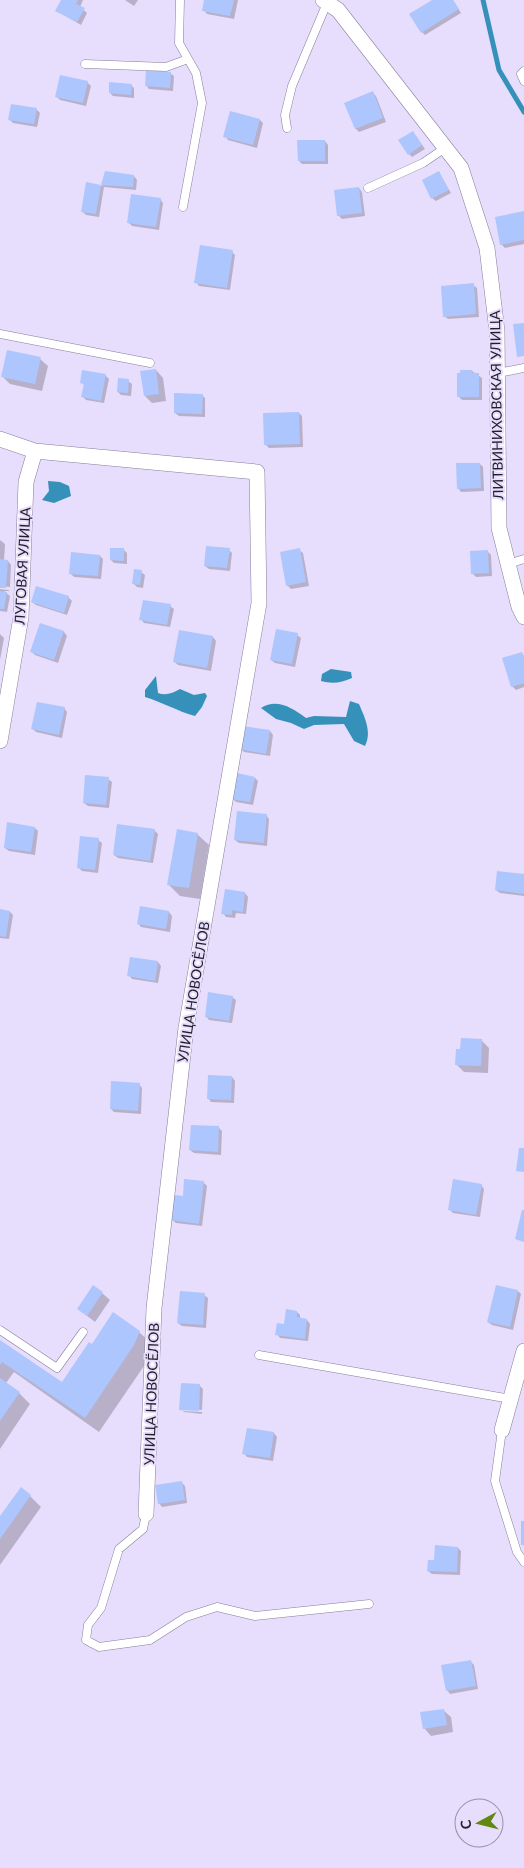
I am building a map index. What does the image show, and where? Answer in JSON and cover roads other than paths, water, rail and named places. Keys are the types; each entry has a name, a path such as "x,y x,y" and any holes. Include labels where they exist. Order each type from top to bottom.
{"street":[{"name":"ЛИТВИНИХОВСКАЯ УЛИЦА","path":"325,1 338,10 462,168 487,248 497,331 499,528 519,607 524,617"},
{"path":"0,439 35,451"},
{"name":"УЛИЦА НОВОСЁЛОВ","path":"35,451 257,472 259,603 186,1028 154,1308 146,1514"},
{"name":"ЛУГОВАЯ УЛИЦА","path":"0,741 21,617 26,482 35,451"},
{"path":"502,1430 524,1351"}],"lane":[{"path":"180,0 179,43 196,73 202,103 183,207"},
{"path":"287,128 285,115 292,86 325,1"},
{"path":"85,64 166,67 188,59"},
{"path":"524,71 521,74 524,81"},
{"path":"368,188 423,163 445,148"},
{"path":"0,334 150,363"},
{"path":"498,373 524,368"},
{"path":"508,564 524,559"},
{"path":"0,1330 57,1368 83,1332"},
{"path":"259,1355 511,1399"},
{"path":"502,1430 495,1481 517,1552 524,1562"},
{"path":"146,1514 143,1529 119,1549 101,1608 88,1625 86,1640 99,1647 150,1640 186,1617 217,1607 255,1616 368,1604"}],"water":[{"path":"48,481 60,482 69,486 71,496 54,503 42,500 49,491"},
{"path":"331,669 351,672 352,678 337,682 321,681 322,674"},
{"path":"156,676 158,693 169,694 180,689 194,695 205,693 207,696 195,716 145,697 145,690"},
{"path":"350,701 359,704 365,720 368,736 365,746 354,741 344,724 314,725 304,729 276,719 261,708 267,705 279,704 290,708 306,718 314,716 346,717"}],"waterway":[{"path":"483,0 499,70 524,112"}]}
